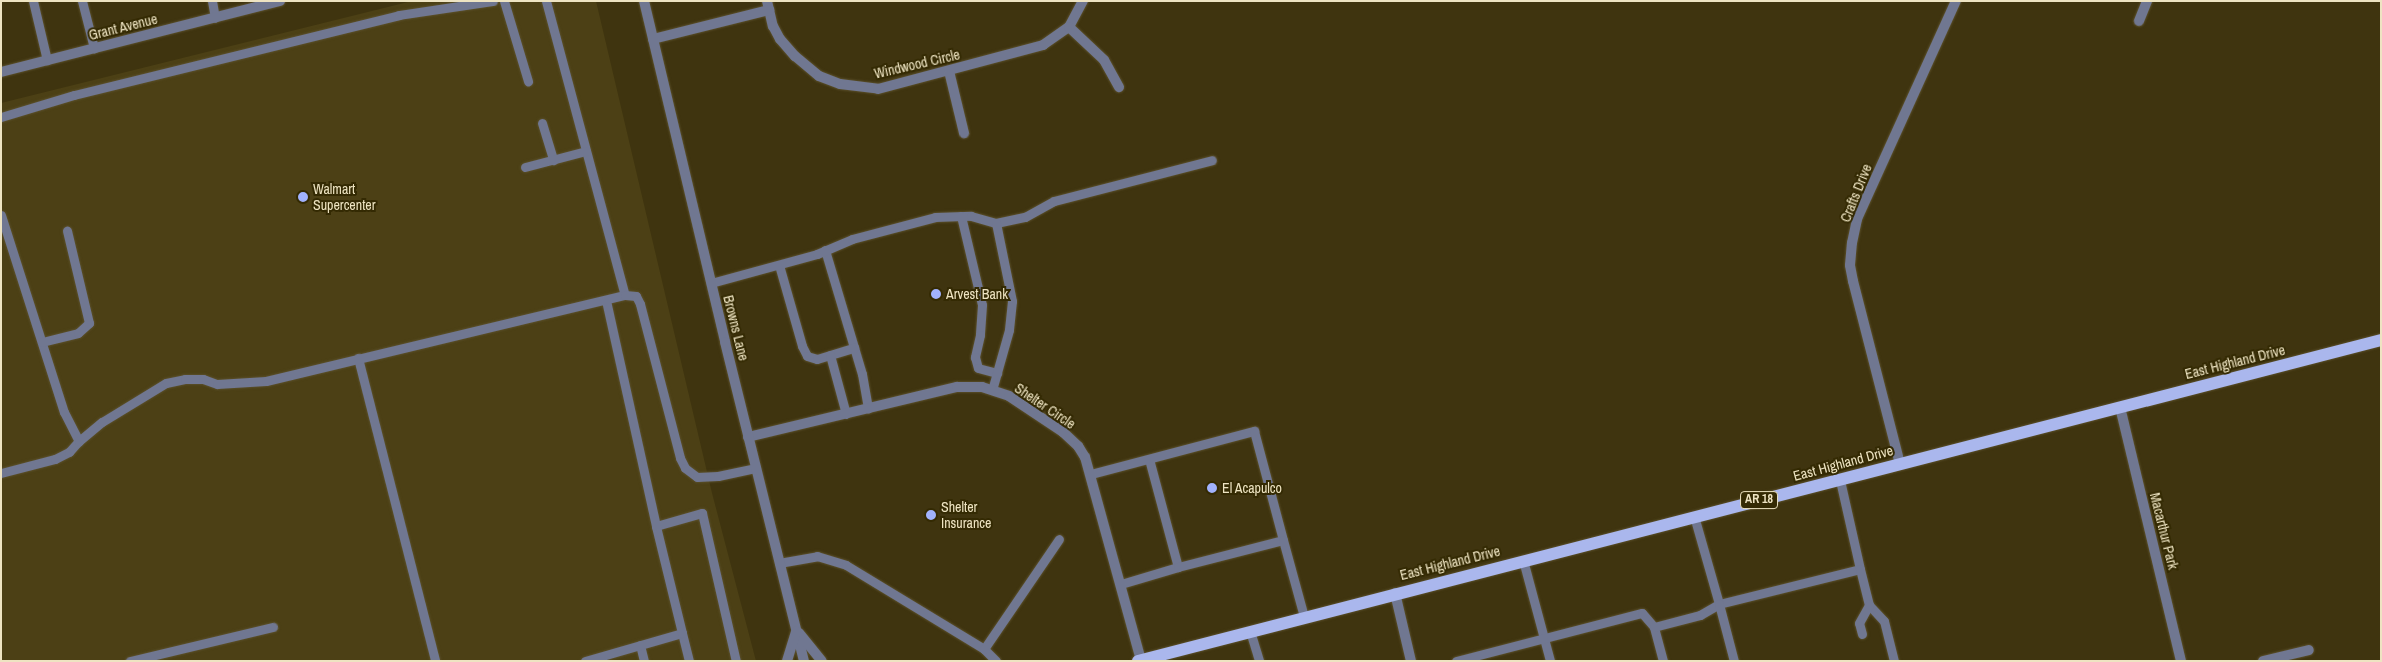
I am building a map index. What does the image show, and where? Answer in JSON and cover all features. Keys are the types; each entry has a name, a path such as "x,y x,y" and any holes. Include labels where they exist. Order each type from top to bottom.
{"main road":[{"name":"East Highland Drive","path":"1140,660 2381,340"}],"street":[{"name":"Grant Avenue","path":"1,72 280,1"},
{"name":"Browns Lane","path":"644,1 748,437 804,661"},
{"name":"Windwood Circle","path":"653,39 768,6 777,32 794,56 819,76 840,84 878,89 1043,45 1069,27 1083,1"},
{"name":"Crafts Drive","path":"1900,464 1853,281 1850,258 1857,219 1956,1"},
{"path":"2139,21 2147,1"},
{"path":"1069,27 1104,60 1119,87"},
{"path":"949,71 964,134"},
{"name":"Shelter Circle","path":"748,437 958,387 982,387 1009,396 1063,432 1078,446 1091,474 1140,660"},
{"name":"Macarthur Park","path":"2120,407 2182,661"},
{"path":"1395,593 1411,661"},
{"path":"787,661 796,630"},
{"path":"796,630 822,661"},
{"path":"2263,661 2309,650"}],"lane":[{"path":"33,1 47,60"},
{"path":"82,1 94,48"},
{"path":"212,1 216,18"},
{"path":"1,117 74,95 399,15 493,1"},
{"path":"504,1 528,80"},
{"path":"546,1 624,294"},
{"path":"542,123 553,160"},
{"path":"526,167 586,151"},
{"path":"711,283 779,265 852,239 934,217 971,216 996,223 1025,217 1054,200 1212,160"},
{"path":"1,215 64,412 79,440"},
{"path":"960,216 982,305 980,335 975,357 978,368 997,374"},
{"path":"992,390 1010,330 1012,301 996,223"},
{"path":"42,342 78,332 89,323 67,231"},
{"path":"825,250 862,374 868,408"},
{"path":"779,265 802,346 807,356 817,359 854,348"},
{"path":"1,473 55,459 69,452 79,440 102,422 166,383 185,379 203,379 217,384 266,381 606,300 624,294 636,296 640,304 680,458 685,468 697,477 718,476 756,468"},
{"path":"606,300 656,526 689,661"},
{"path":"830,355 846,414"},
{"path":"358,358 435,661"},
{"path":"1091,474 1254,431 1304,617"},
{"path":"1149,459 1178,567"},
{"path":"1840,480 1868,605 1884,620 1894,661"},
{"path":"656,526 702,513 736,661"},
{"path":"1694,516 1734,661"},
{"path":"984,649 1059,539"},
{"path":"1121,584 1283,540"},
{"path":"779,563 817,556 846,565 984,649 996,661"},
{"path":"1523,560 1550,661"},
{"path":"1654,627 1700,615 1719,604 1860,569"},
{"path":"1862,634 1859,622 1868,605"},
{"path":"1456,660 1642,613 1654,627 1663,661"},
{"path":"130,661 272,627"},
{"path":"1250,631 1259,661"},
{"path":"585,661 604,658 682,633"},
{"path":"640,645 644,661"}],"shaded area":[{"path":"412,1 596,1 712,493 756,661 1,661 1,103"}],"place":[{"name":"Walmart Supercenter","path":"303,197"},
{"name":"Arvest Bank","path":"936,294"},
{"name":"El Acapulco","path":"1212,488"},
{"name":"Shelter Insurance","path":"931,515"}]}
